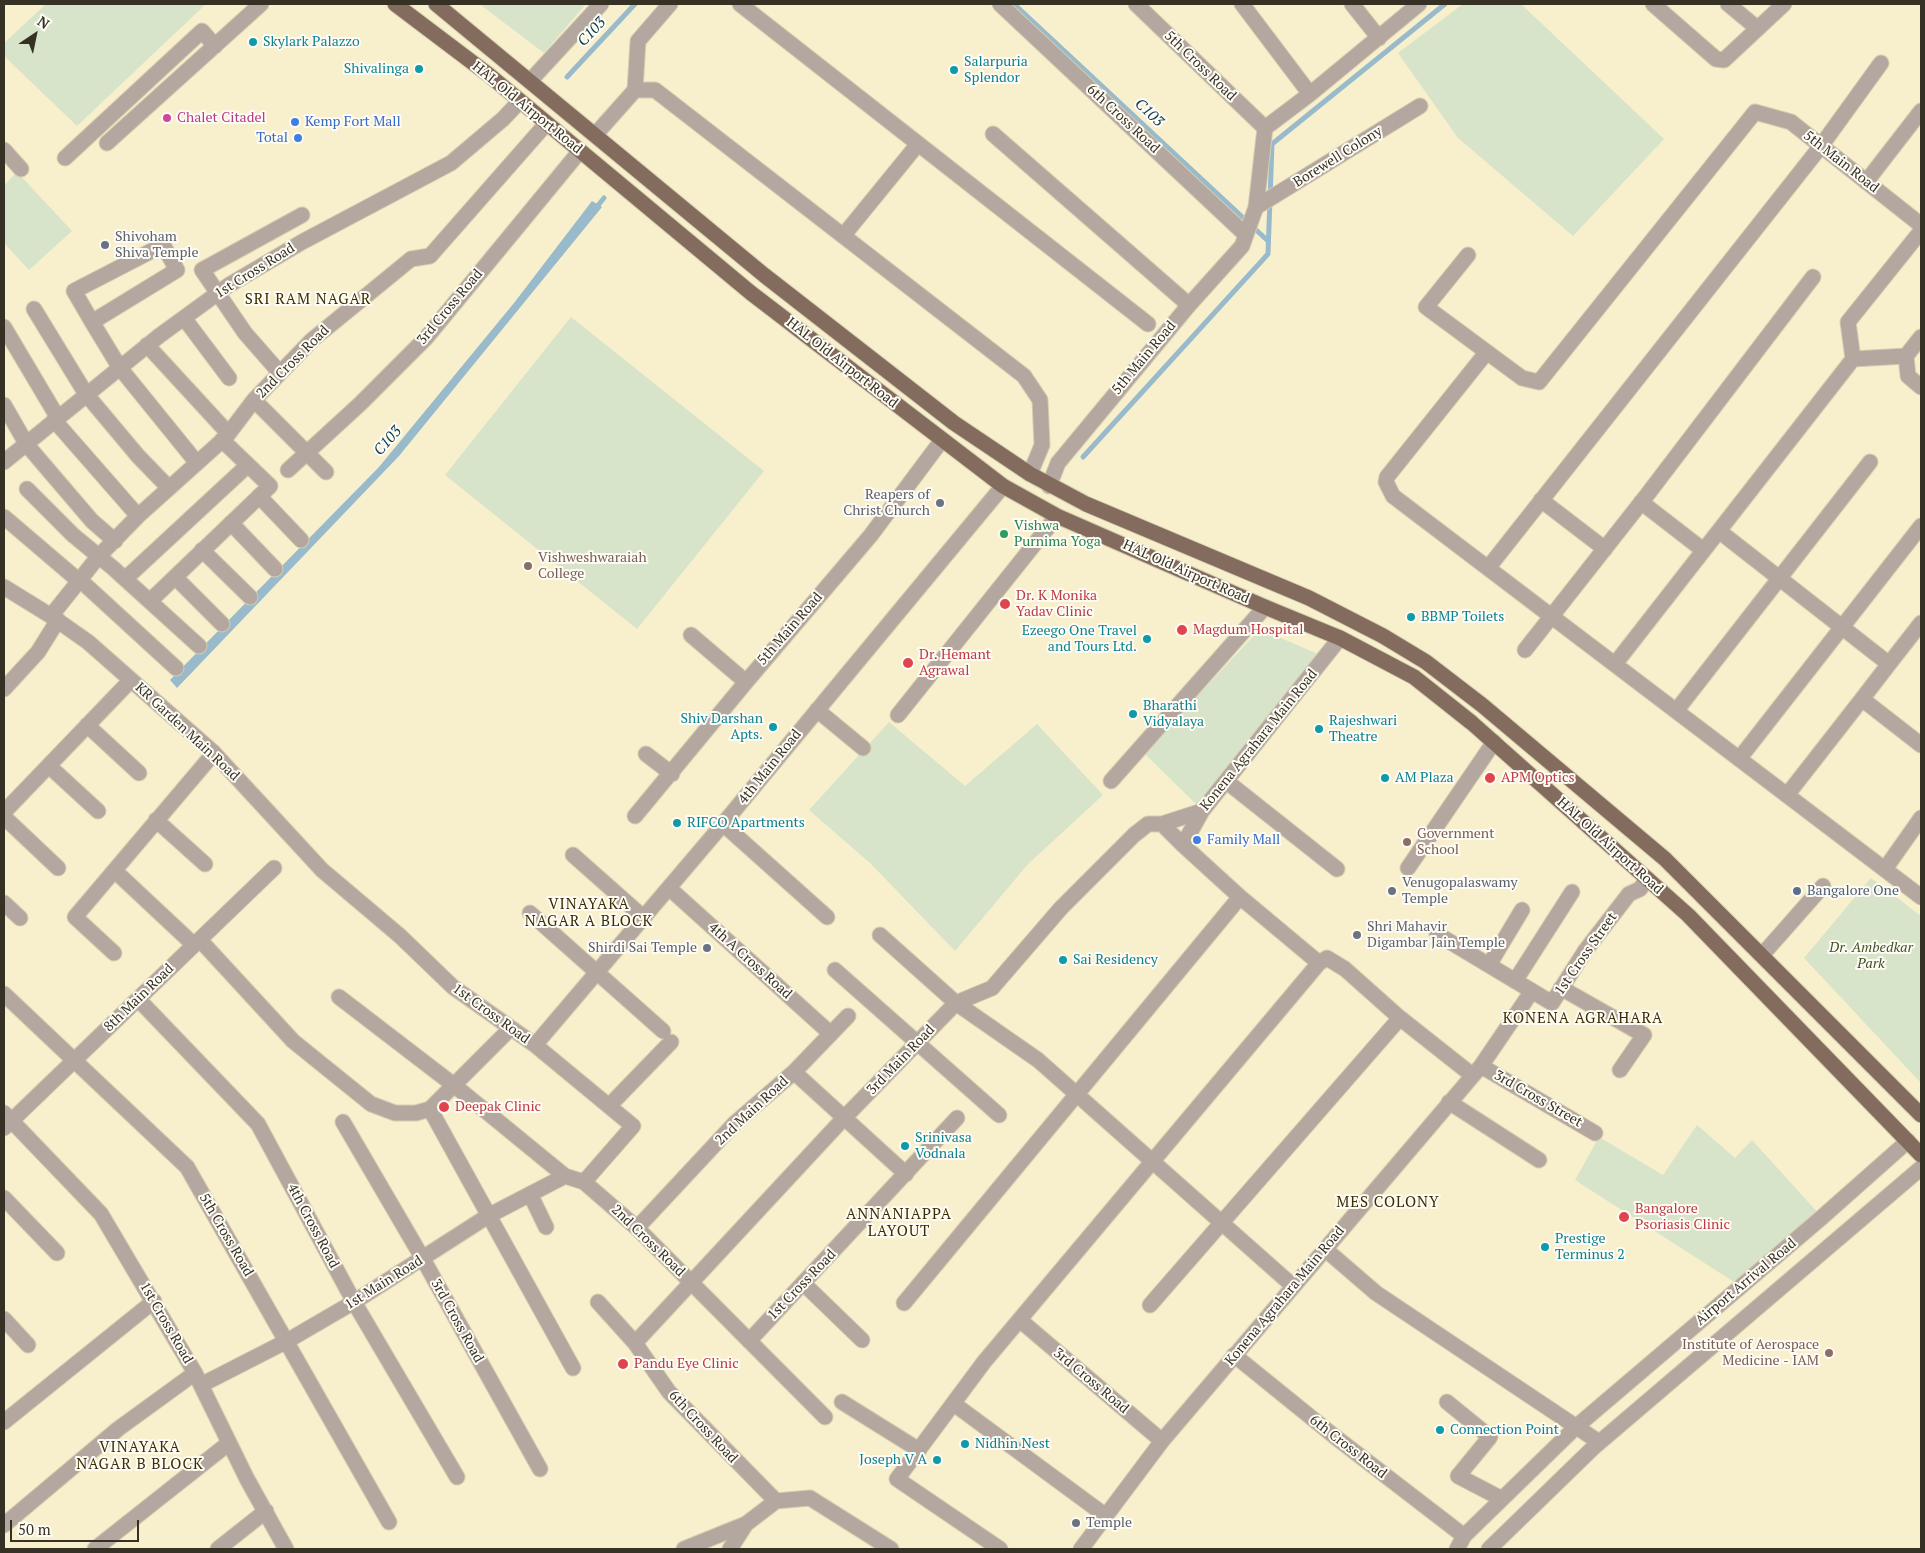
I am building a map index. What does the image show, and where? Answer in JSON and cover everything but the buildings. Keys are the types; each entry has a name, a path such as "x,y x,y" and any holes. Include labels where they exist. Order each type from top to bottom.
{"main road":[{"name":"HAL Old Airport Road","path":"395,4 489,75 519,102 751,293 1003,486 1057,516 1340,638 1414,678 1494,742 1695,922 1921,1154"},
{"name":"HAL Old Airport Road","path":"436,4 764,275 954,423 1030,474 1049,486 1086,504 1309,598 1383,636 1426,662 1482,705 1666,859 1763,954 1921,1115"},
{"path":"1414,678 1426,662"}],"street":[{"path":"107,143 261,4"},
{"path":"530,81 601,4"},
{"path":"595,135 635,90 638,41 670,4"},
{"path":"740,4 1148,324"},
{"name":"6th Cross Road","path":"1000,4 1246,235"},
{"name":"5th Cross Road","path":"1136,4 1265,128"},
{"path":"1242,4 1310,94"},
{"path":"1352,4 1379,38"},
{"path":"1265,128 1310,94 1420,4"},
{"path":"1653,4 1716,59 1724,60 1781,5"},
{"path":"1728,4 1757,28"},
{"path":"65,158 202,31 215,46"},
{"path":"1488,568 1821,146 1881,63"},
{"path":"635,90 655,90 1024,376 1040,400 1042,446 1030,474"},
{"name":"1st Cross Road","path":"4,462 147,345 218,294 302,242 450,163 502,120 519,102"},
{"name":"Borewell Colony","path":"1256,207 1420,106"},
{"path":"1866,182 1921,111"},
{"name":"5th Main Road","path":"1486,353 1522,378 1539,382 1755,112 1791,122 1921,225"},
{"name":"2nd Cross Road","path":"4,689 38,652 55,618 79,580 114,540 225,437 254,400 312,340 411,259 430,256 546,124"},
{"name":"5th Main Road","path":"1049,486 1058,463 1189,304 1242,246 1256,207 1265,128"},
{"path":"992,134 1189,304"},
{"path":"843,236 918,144"},
{"path":"4,150 22,169"},
{"name":"3rd Cross Road","path":"288,470 360,404 426,338 580,151"},
{"path":"280,373 245,333 202,270 302,215"},
{"path":"1615,664 1854,359 1848,322 1921,231"},
{"path":"92,322 177,270 163,245 74,291 92,322 120,368 197,463"},
{"path":"1468,255 1426,307 1486,353 1387,477 1386,482 1393,496 1921,897"},
{"path":"1525,650 1813,277"},
{"path":"34,309 86,394 138,456 169,488"},
{"path":"184,318 229,378"},
{"path":"4,327 56,419 138,516"},
{"path":"1921,338 1906,356 1908,376 1921,386"},
{"path":"147,345 248,465 270,486 150,601"},
{"path":"1854,359 1906,356"},
{"path":"254,400 326,472"},
{"path":"4,405 27,445 92,521 114,540"},
{"name":"5th Main Road","path":"635,816 871,535 942,440"},
{"path":"1676,711 1870,462"},
{"path":"125,579 248,465"},
{"name":"4th Main Road","path":"535,1046 670,888 1003,486"},
{"path":"27,489 73,535 199,646"},
{"path":"259,496 301,540"},
{"path":"1541,500 1605,548"},
{"path":"1641,502 1703,550"},
{"path":"898,715 1057,516"},
{"path":"4,517 79,580 176,668"},
{"path":"231,523 275,569"},
{"path":"1739,759 1921,526"},
{"path":"1719,531 1889,664"},
{"path":"202,550 250,597"},
{"path":"175,577 222,624"},
{"name":"KR Garden Main Road","path":"4,588 55,618 88,642 214,753 322,870 400,936"},
{"path":"1111,781 1265,607"},
{"path":"1787,795 1921,623"},
{"path":"691,635 746,682"},
{"name":"Konena Agrahara Main Road","path":"1183,845 1202,811 1340,638"},
{"path":"4,812 131,680"},
{"path":"1862,699 1921,745"},
{"path":"818,710 863,748"},
{"path":"87,726 139,772"},
{"path":"1408,868 1494,742"},
{"path":"114,953 75,917 214,753"},
{"path":"646,754 672,774"},
{"path":"49,766 98,811"},
{"path":"1226,781 1337,869"},
{"name":"3rd Main Road","path":"635,1343 692,1284 844,1118 956,1003 992,988 1061,908 1134,835 1148,824 1162,824 1202,811"},
{"path":"4,817 58,868"},
{"path":"1885,869 1921,818"},
{"path":"156,820 204,864"},
{"path":"723,824 827,917"},
{"path":"1162,824 1240,897 1318,963"},
{"path":"573,855 644,917"},
{"name":"8th Main Road","path":"6,1120 74,1060 274,868"},
{"path":"115,871 197,942 293,1041 370,1104 396,1113 416,1113 430,1109 510,1029"},
{"name":"1st Cross Street","path":"1476,1070 1532,991 1552,1004 1585,951 1629,894 1640,889 1647,879"},
{"path":"1763,954 1823,886"},
{"name":"4th A Cross Road","path":"670,888 831,1034"},
{"path":"1516,981 1572,892"},
{"path":"904,1303 1240,897"},
{"path":"4,903 20,918"},
{"path":"1489,965 1522,910"},
{"path":"530,913 667,1037 610,1105"},
{"path":"1437,934 1532,991"},
{"path":"880,935 956,1003 1038,1060 1219,1223 1293,1286"},
{"name":"1st Cross Road","path":"400,936 453,987 535,1046 610,1105 633,1126 584,1182"},
{"path":"1000,1549 897,1479 984,1362 1021,1321 1318,963 1327,958 1345,970 1400,1018 1476,1070"},
{"path":"835,970 916,1044 999,1115"},
{"path":"1561,988 1644,1035 1620,1070"},
{"name":"5th Cross Road","path":"4,994 186,1166 389,1522"},
{"name":"2nd Cross Road","path":"339,997 455,1086 565,1176 584,1182 637,1228 825,1417"},
{"name":"4th Cross Road","path":"138,999 258,1124 354,1302 457,1477"},
{"name":"2nd Main Road","path":"637,1228 734,1124 794,1072 848,1016"},
{"path":"1150,1305 1219,1223 1400,1018"},
{"name":"Konena Agrahara Main Road","path":"1081,1549 1162,1441 1476,1070"},
{"name":"3rd Cross Street","path":"1476,1070 1595,1132"},
{"path":"794,1072 906,1174"},
{"path":"1449,1102 1539,1160"},
{"path":"430,1109 573,1368"},
{"name":"1st Cross Road","path":"749,1341 956,1118"},
{"name":"1st Cross Road","path":"6,1120 101,1214 154,1301 198,1380 229,1443 286,1549"},
{"name":"3rd Cross Road","path":"343,1122 423,1259 540,1469"},
{"name":"Airport Arrival Road","path":"1461,1543 1502,1499 1577,1426 1820,1219 1908,1141"},
{"name":"Airport Arrival Road","path":"1489,1549 1599,1442 1921,1168"},
{"name":"1st Main Road","path":"4,1525 118,1429 198,1380 287,1341 354,1302 488,1216 565,1176"},
{"path":"530,1194 546,1227"},
{"path":"4,1198 57,1253"},
{"path":"1325,1249 1376,1293 1599,1442"},
{"path":"803,1283 862,1340"},
{"path":"4,1422 154,1301"},
{"name":"6th Cross Road","path":"598,1302 635,1343 669,1392 776,1501"},
{"path":"4,1319 28,1345"},
{"name":"3rd Cross Road","path":"1021,1321 1162,1441"},
{"name":"6th Cross Road","path":"1234,1355 1461,1543"},
{"path":"842,1402 919,1450"},
{"path":"1447,1402 1490,1437 1458,1476 1502,1499"},
{"path":"954,1404 1106,1516"},
{"path":"95,1549 229,1443"},
{"path":"684,1549 746,1524 776,1501 810,1498 891,1549"},
{"path":"218,1549 266,1511"},
{"path":"730,1549 746,1524"}],"green space":[{"path":"46,4 206,4 77,126 4,56 4,43"},
{"path":"484,4 586,4 544,53 482,6"},
{"path":"1463,4 1521,4 1664,139 1573,236 1458,138 1398,53"},
{"path":"17,172 72,231 29,270 4,243 4,185"},
{"path":"571,317 764,471 637,629 445,475"},
{"path":"1260,629 1318,654 1197,805 1144,753"},
{"path":"889,722 965,786 1037,724 1103,795 1028,864 955,951 870,863 809,810"},
{"name":"Dr. Ambedkar Park","path":"1871,878 1921,916 1921,1083 1804,958"},
{"path":"1697,1125 1735,1158 1752,1140 1819,1214 1734,1282 1575,1180 1599,1137 1663,1175"}],"water":[{"path":"592,201 602,207 399,456 177,688 170,680 379,467 514,303"}],"waterway":[{"name":"C103","path":"567,77 635,4"},
{"name":"C103","path":"1014,4 1268,241"},
{"name":"C103","path":"1083,457 1268,254 1272,144 1445,4"},
{"name":"C103","path":"595,209 604,198"}],"place":[{"name":"Skylark Palazzo","path":"253,42"},
{"name":"Shivalinga","path":"419,69"},
{"name":"Salarpuria Splendor","path":"954,70"},
{"name":"Chalet Citadel","path":"167,118"},
{"name":"Kemp Fort Mall","path":"295,122"},
{"name":"Total","path":"298,138"},
{"name":"Shivoham Shiva Temple","path":"105,245"},
{"name":"Reapers of Christ Church","path":"940,503"},
{"name":"Vishwa Purnima Yoga","path":"1004,534"},
{"name":"Vishweshwaraiah College","path":"528,566"},
{"name":"Dr. K Monika Yadav Clinic","path":"1005,604"},
{"name":"BBMP Toilets","path":"1411,617"},
{"name":"Magdum Hospital","path":"1182,630"},
{"name":"Ezeego One Travel and Tours Ltd.","path":"1147,639"},
{"name":"Dr. Hemant Agrawal","path":"908,663"},
{"name":"Bharathi Vidyalaya","path":"1133,714"},
{"name":"Shiv Darshan Apts.","path":"773,727"},
{"name":"Rajeshwari Theatre","path":"1319,729"},
{"name":"AM Plaza","path":"1385,778"},
{"name":"APM Optics","path":"1490,778"},
{"name":"RIFCO Apartments","path":"677,823"},
{"name":"Family Mall","path":"1197,840"},
{"name":"Government School","path":"1407,842"},
{"name":"Venugopalaswamy Temple","path":"1392,891"},
{"name":"Bangalore One","path":"1797,891"},
{"name":"Shri Mahavir Digambar Jain Temple","path":"1357,935"},
{"name":"Shirdi Sai Temple","path":"707,948"},
{"name":"Sai Residency","path":"1063,960"},
{"name":"Deepak Clinic","path":"444,1107"},
{"name":"Srinivasa Vodnala","path":"905,1146"},
{"name":"Bangalore Psoriasis Clinic","path":"1624,1217"},
{"name":"Prestige Terminus 2","path":"1545,1247"},
{"name":"Institute of Aerospace Medicine - IAM","path":"1829,1353"},
{"name":"Pandu Eye Clinic","path":"623,1364"},
{"name":"Connection Point","path":"1440,1430"},
{"name":"Nidhin Nest","path":"965,1444"},
{"name":"Joseph V A","path":"937,1460"},
{"name":"Temple","path":"1076,1523"}],"district":[{"name":"SRI RAM NAGAR","path":"308,300"},
{"name":"VINAYAKA NAGAR A BLOCK","path":"589,914"},
{"name":"KONENA AGRAHARA","path":"1583,1019"},
{"name":"MES COLONY","path":"1388,1203"},
{"name":"ANNANIAPPA LAYOUT","path":"899,1224"},
{"name":"VINAYAKA NAGAR B BLOCK","path":"140,1456"}]}
